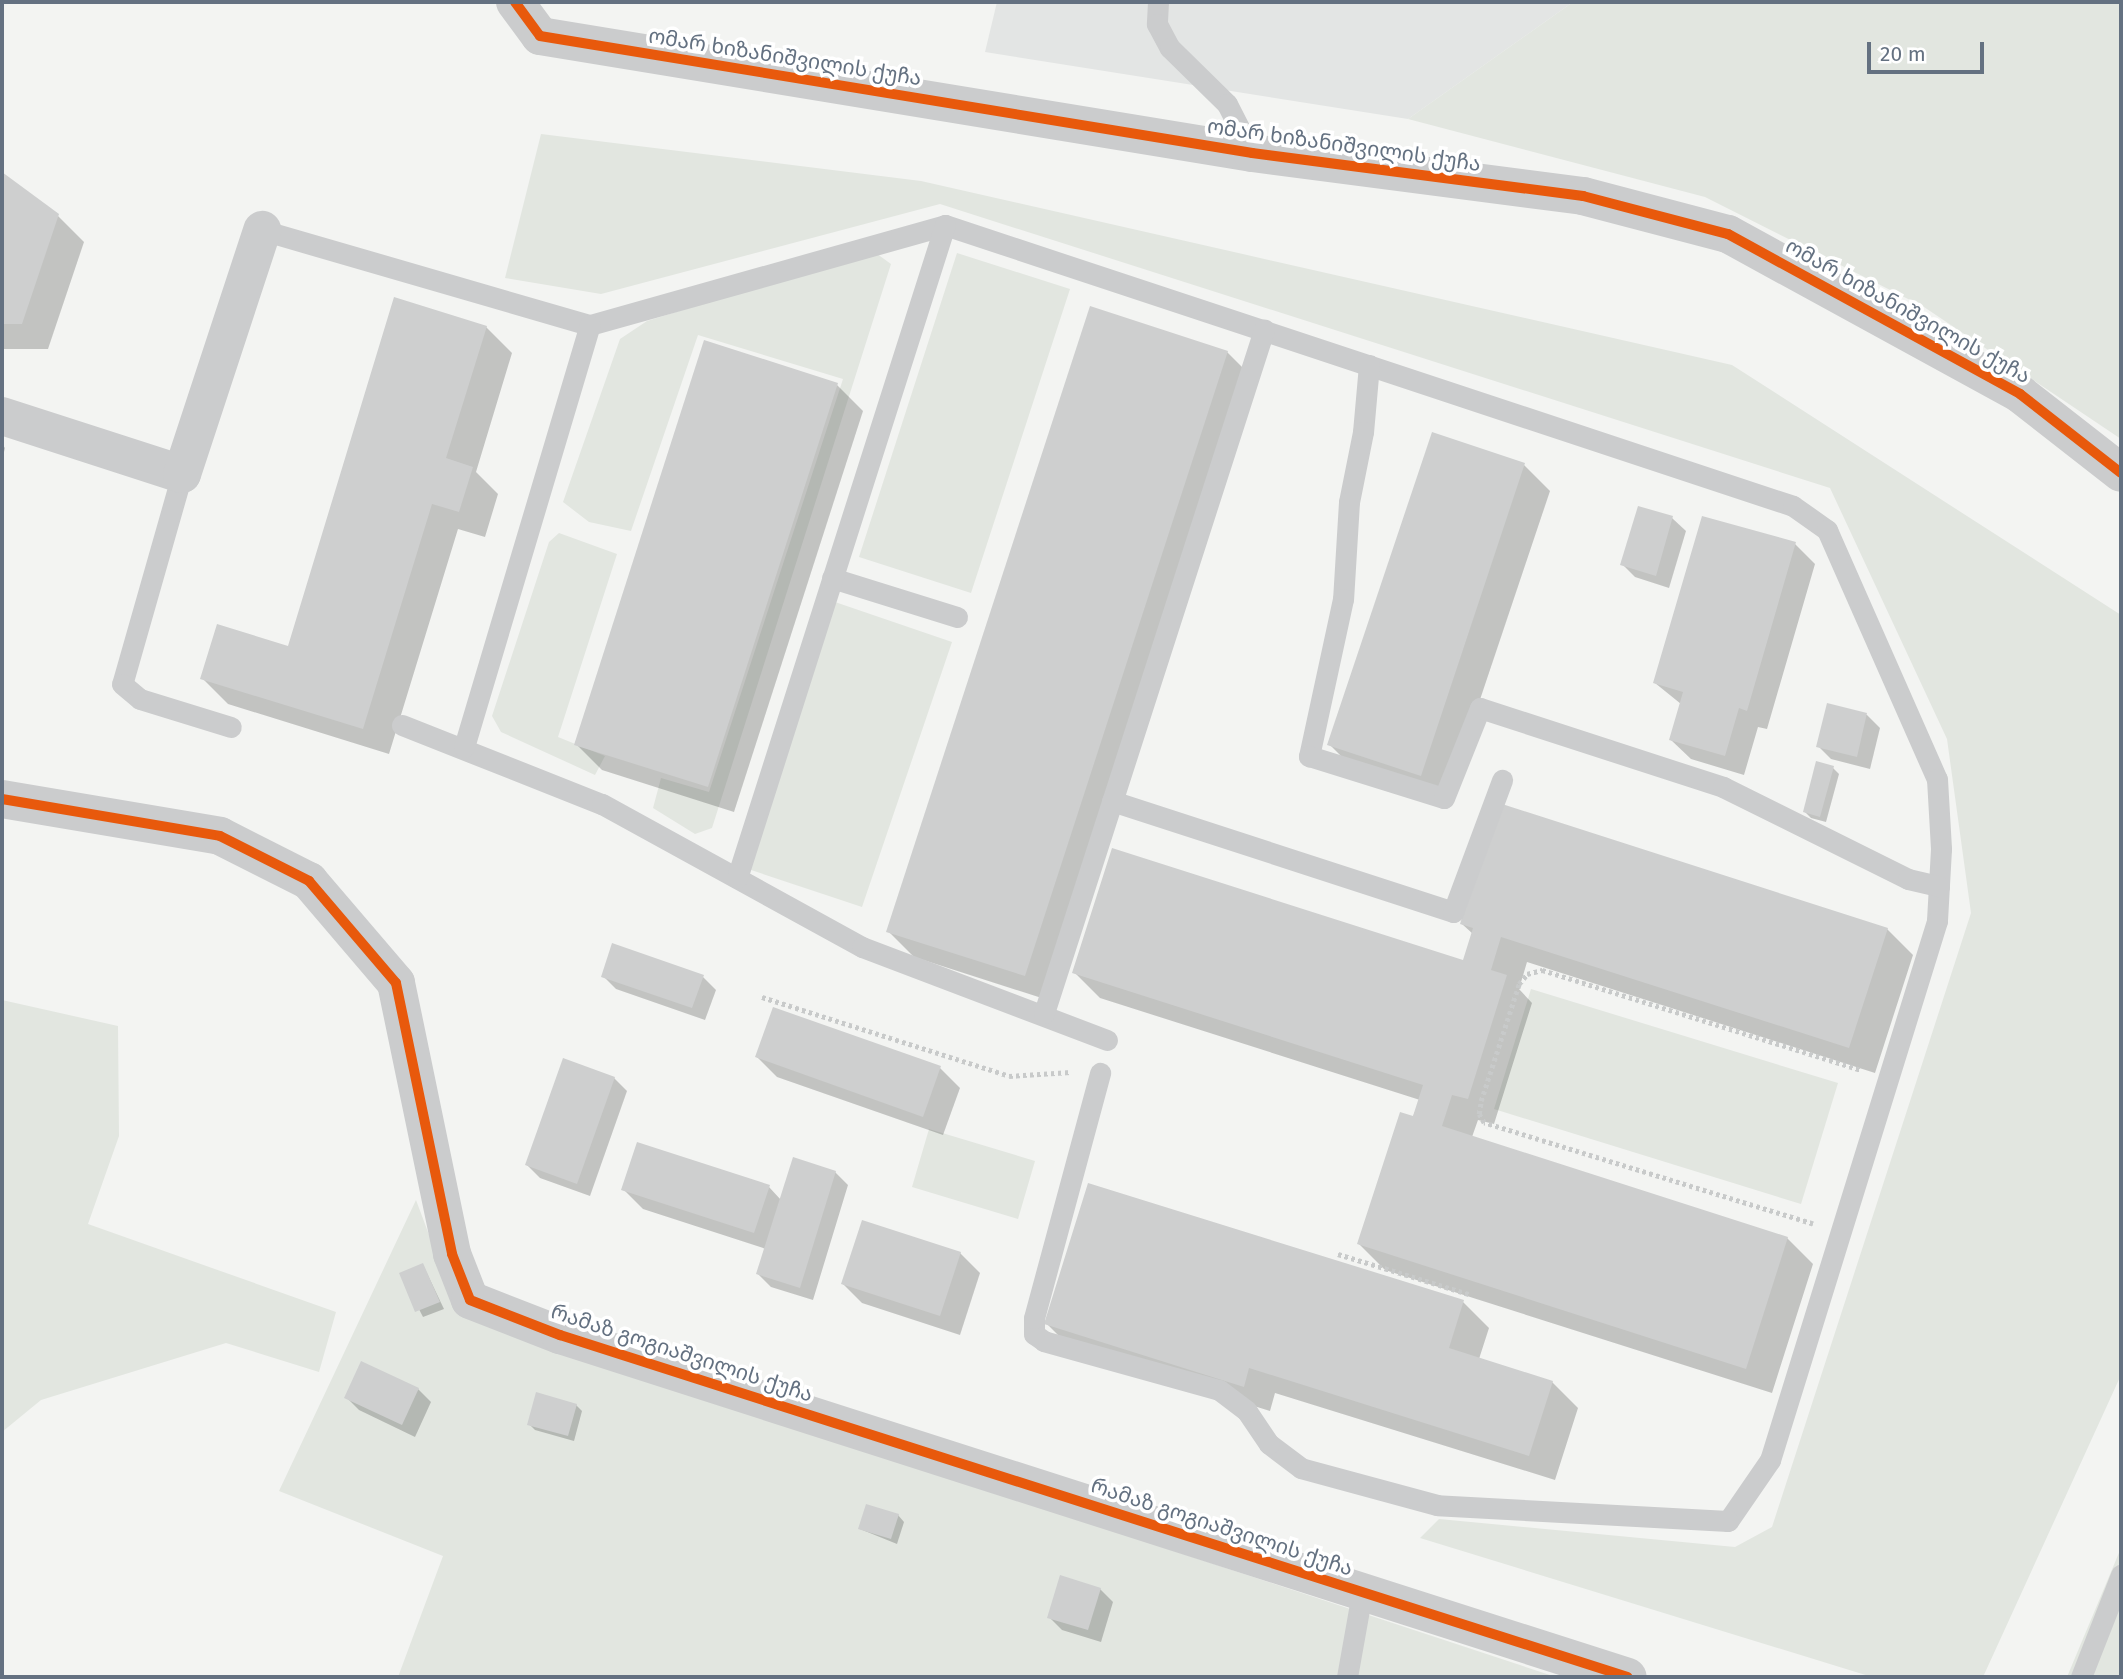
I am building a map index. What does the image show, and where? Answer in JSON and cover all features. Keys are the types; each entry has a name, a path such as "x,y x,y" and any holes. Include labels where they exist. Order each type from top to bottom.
{"street":[{"name":"ომარ ხიზანიშვილის ქუჩა","path":"515,2 540,36 1252,153 1583,196 1728,234 2020,394 2121,472"},
{"path":"2,416 182,474 262,230"},
{"name":"რამაზ გოგიაშვილის ქუჩა","path":"2,799 220,836 309,881 396,983 423,1096 452,1254 470,1300 560,1335 1619,1676"}],"lane":[{"path":"1158,2 1157,24 1170,48 1201,74 1227,104 1252,153"},
{"path":"737,878 945,225"},
{"path":"262,230 590,325 945,225 1793,506 1827,530 1937,779 1937,921 1770,1460 1728,1521 1437,1505 1301,1468 1269,1444 1247,1411 1219,1391 1045,1341 1034,1334 1034,1318 1100,1073"},
{"path":"464,747 590,325"},
{"path":"1044,1013 1264,330"},
{"path":"1369,365 1363,432 1349,502 1343,599 1309,756 1444,798 1480,708 1723,787 1908,879 1939,886"},
{"path":"182,474 122,684 140,699 231,727"},
{"path":"832,578 957,617"},
{"path":"402,725 464,747 602,804 862,947 1044,1013 1107,1040"},
{"path":"1112,801 1453,912 1502,780"},
{"path":"2081,1677 2121,1576"},
{"path":"1347,1677 1362,1592"}],"path":[{"path":"1840,1233 1484,1123 1480,1101 1519,984 1527,974 1542,970 1888,1078"},
{"path":"762,997 1009,1076 1100,1073"},
{"path":"1338,1254 1469,1294"}],"shaded area":[{"path":"997,2 1573,2 1408,119 985,52"},
{"path":"1573,2 2121,2 2121,439 1924,307 1705,197 1408,119"},
{"path":"541,134 921,181 1732,365 2121,615 2121,1375 1983,1677 1872,1677 1420,1538 1439,1519 1735,1547 1772,1527 1971,913 1947,739 1830,488 940,204 601,294 505,278"},
{"path":"873,251 891,264 712,828 695,834 653,808 661,778 709,792 843,379 698,335 631,531 589,522 563,502 620,339 647,321"},
{"path":"957,253 1070,289 971,593 859,557"},
{"path":"559,533 617,554 558,737 605,756 595,775 501,732 492,716 549,542"},
{"path":"835,602 952,642 862,907 745,868"},
{"path":"1531,989 1838,1083 1801,1204 1494,1109"},
{"path":"2,1000 118,1026 119,1136 88,1224 336,1312 319,1372 226,1343 41,1400 2,1432"},
{"path":"929,1129 1035,1161 1018,1219 912,1187"},
{"path":"416,1200 459,1315 1556,1677 398,1677 443,1556 279,1491"},
{"path":"2121,1548 2121,1677 2067,1677"}],"building":[{"path":"2,172 59,214 22,324 2,324"},
{"path":"394,297 487,326 446,458 473,467 459,512 432,504 363,729 200,679 217,624 288,646"},
{"path":"1090,306 1228,351 1025,976 886,932"},
{"path":"704,340 838,383 708,787 574,745"},
{"path":"1432,432 1525,463 1421,776 1327,745"},
{"path":"1638,506 1673,516 1656,576 1620,565"},
{"path":"1702,516 1796,542 1747,711 1739,708 1725,756 1669,740 1683,692 1653,683"},
{"path":"1827,703 1867,713 1857,757 1816,747"},
{"path":"1816,761 1834,766 1820,817 1803,812"},
{"path":"1499,803 1888,928 1849,1048 1501,937 1491,970 1507,975 1468,1099 1452,1095 1442,1126 1788,1237 1746,1369 1357,1244 1400,1112 1413,1116 1423,1085 1072,973 1112,848 1463,960 1473,928 1460,924"},
{"path":"612,943 704,975 692,1008 601,977"},
{"path":"773,1007 941,1066 923,1117 755,1057"},
{"path":"563,1058 615,1077 577,1184 525,1165"},
{"path":"637,1142 770,1185 754,1233 621,1190"},
{"path":"793,1157 836,1171 800,1288 756,1274"},
{"path":"1088,1183 1464,1300 1449,1348 1553,1381 1529,1456 1249,1368 1244,1387 1044,1324"},
{"path":"862,1220 961,1252 940,1316 841,1284"},
{"path":"423,1263 440,1302 415,1312 399,1273"},
{"path":"361,1361 419,1388 402,1425 344,1398"},
{"path":"536,1392 577,1404 568,1436 527,1425"},
{"path":"866,1504 899,1514 891,1539 858,1529"},
{"path":"1060,1575 1101,1588 1088,1630 1047,1618"}],"cycle path":[{"path":"515,2 540,36 1252,153 1583,196 1728,234 2020,394 2121,473"},
{"path":"2,799 220,836 309,881 396,983 452,1254 470,1300 560,1335 1628,1677"}]}
